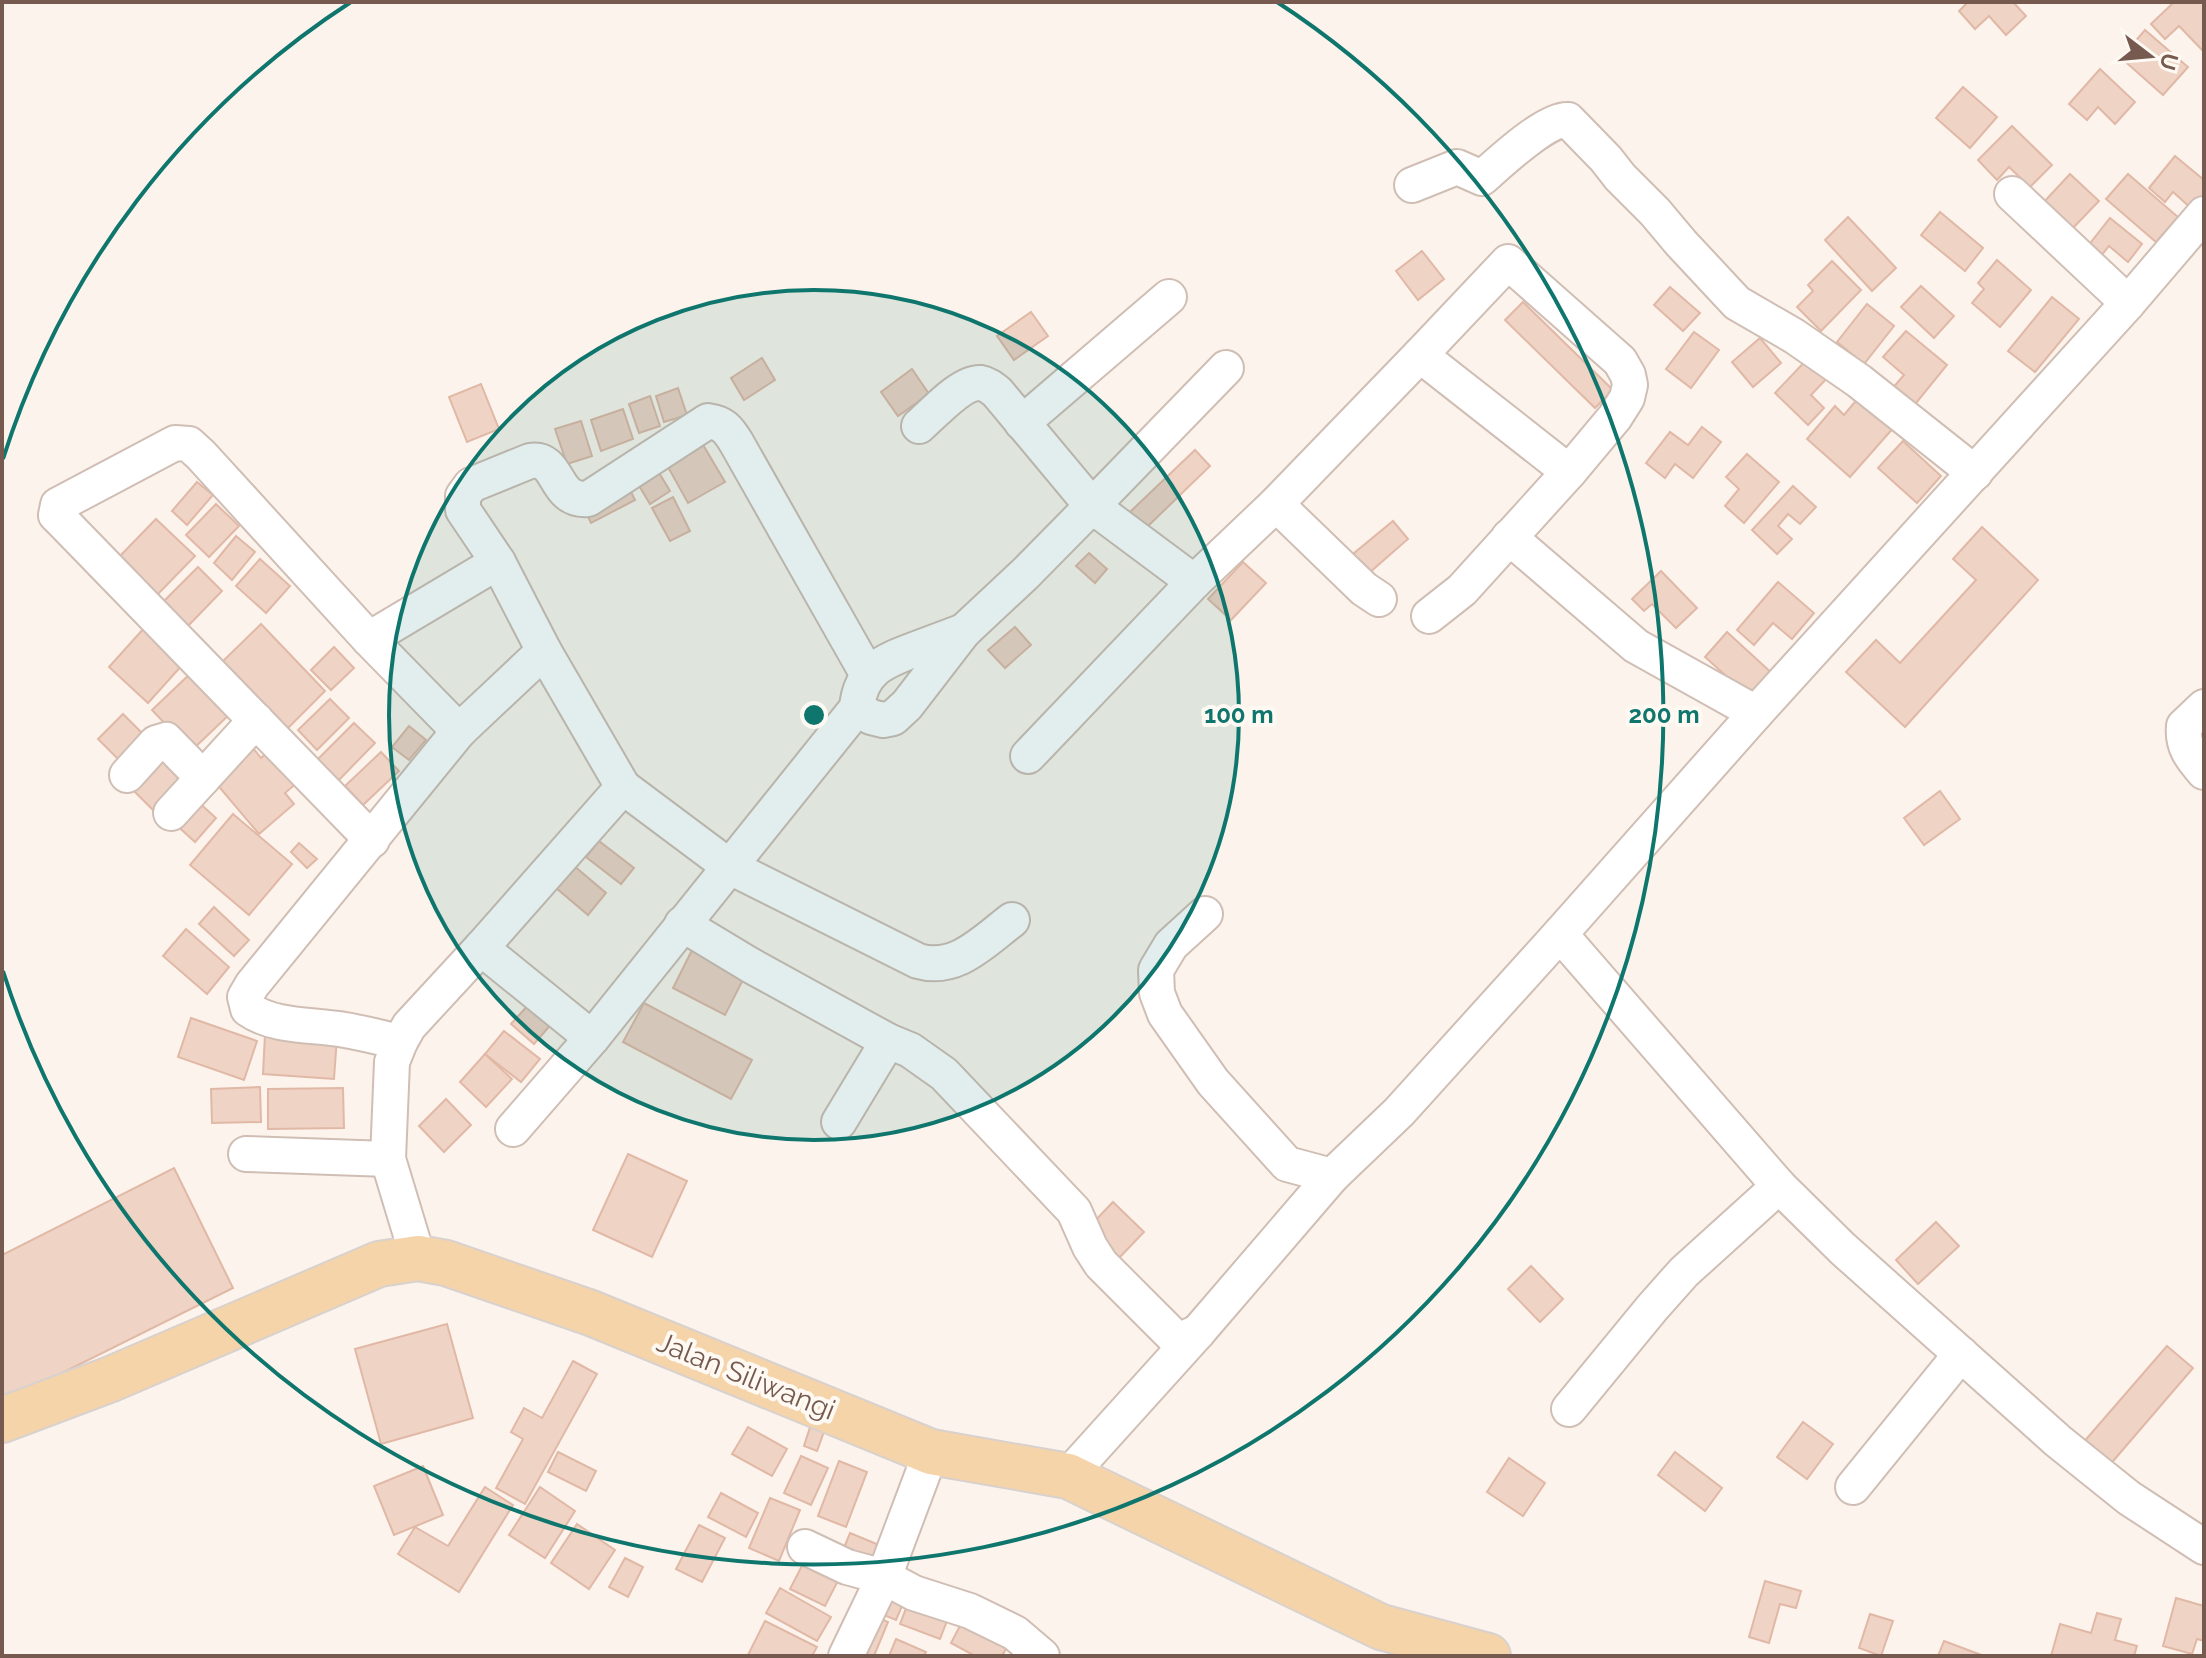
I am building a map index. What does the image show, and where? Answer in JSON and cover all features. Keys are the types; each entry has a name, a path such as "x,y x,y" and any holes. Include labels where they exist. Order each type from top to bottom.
{"main road":[{"name":"Jalan Siliwangi","path":"2,1420 111,1379 379,1264 418,1258 446,1263 591,1313 931,1452 1068,1476 1381,1627 1483,1655"}],"street":[{"path":"1412,185 1457,167 1482,178 1559,119 1568,120 1737,303 1794,336 1859,381 1975,473"},
{"path":"2012,194 2128,303"},
{"path":"1068,1476 1198,1332 1332,1176 1399,1112 2202,221"},
{"path":"1028,756 1508,262 1620,361 1630,385 1627,398 1615,417 1569,472 1462,590 1429,616"},
{"path":"1022,423 1169,297"},
{"path":"1420,355 1569,472"},
{"path":"857,708 871,717 883,720 893,718 907,705 964,631 1025,574 1226,368"},
{"path":"919,426 959,390 972,383 984,383 997,392 1092,506 1194,582"},
{"path":"868,675 736,442 726,427 719,423 708,421 588,499 578,500 565,493 547,464 539,459 471,485 463,496 463,510 498,562 544,651 623,787 730,867 918,961 933,965 949,962 967,954 1012,920"},
{"path":"372,840 56,515 58,505 175,443 189,444 369,639 459,731"},
{"path":"1276,504 1364,589 1379,599"},
{"path":"1509,537 1636,646 1756,713"},
{"path":"369,639 498,562"},
{"path":"513,1129 592,1038 857,708 868,675 882,663 964,631"},
{"path":"400,1042 342,1029 296,1025 259,1017 248,1009 245,997 459,731 544,651"},
{"path":"2204,707 2184,726 2183,739 2204,772"},
{"path":"171,813 256,720"},
{"path":"127,775 156,743 166,740 203,778"},
{"path":"418,1258 388,1159 392,1062 400,1042 409,1026 623,787"},
{"path":"1205,914 1171,945 1156,970 1157,993 1165,1014 1213,1082 1287,1164 1332,1176"},
{"path":"682,924 750,965 910,1050 944,1074 1074,1211 1101,1264 1178,1341 1198,1332"},
{"path":"1560,934 1779,1186 1843,1249 2058,1441 2117,1488 2204,1547"},
{"path":"481,948 592,1038"},
{"path":"839,1122 888,1041"},
{"path":"246,1154 388,1159"},
{"path":"1569,1409 1684,1272 1779,1186"},
{"path":"1853,1487 1961,1354"},
{"path":"846,1656 884,1577 931,1452"},
{"path":"805,1547 847,1567 884,1577 914,1593 990,1620 1015,1633 1042,1656"}],"building":[{"path":"1968,2 2013,2 2026,16 2006,35 1989,16 1975,29 1959,11"},
{"path":"2174,2 2204,2 2204,52 2179,26 2165,39 2151,24"},
{"path":"2145,30 2188,67 2163,95 2121,58"},
{"path":"2100,69 2135,102 2115,124 2098,107 2087,120 2069,104"},
{"path":"1963,87 1997,117 1970,148 1936,118"},
{"path":"2012,126 2052,165 2030,187 2009,167 1997,180 1978,160"},
{"path":"2175,156 2204,180 2204,195 2192,209 2173,192 2165,202 2149,188"},
{"path":"2070,174 2099,201 2070,231 2042,204"},
{"path":"2128,174 2178,217 2156,242 2106,199"},
{"path":"1940,212 1983,248 1965,271 1921,235"},
{"path":"1848,217 1896,268 1872,291 1825,240"},
{"path":"2110,218 2142,244 2128,262 2109,246 2097,261 2084,251"},
{"path":"1422,251 1444,279 1418,300 1396,271"},
{"path":"1997,260 2031,290 2000,327 1972,303 1984,289 1978,283"},
{"path":"1832,261 1861,290 1821,331 1797,307 1813,291 1808,285"},
{"path":"1921,286 1954,316 1934,338 1901,307"},
{"path":"1670,287 1700,313 1683,331 1654,305"},
{"path":"2052,297 2079,319 2035,372 2008,351"},
{"path":"1523,302 1613,390 1595,408 1505,320"},
{"path":"1867,304 1894,326 1864,364 1837,342"},
{"path":"1031,312 1048,336 1014,360 997,336"},
{"path":"1906,331 1947,365 1912,408 1891,390 1904,375 1883,357"},
{"path":"1694,332 1719,350 1691,388 1666,369"},
{"path":"1760,338 1781,363 1753,387 1732,362"},
{"path":"1812,354 1832,373 1811,395 1824,408 1808,425 1775,393"},
{"path":"762,358 775,380 744,400 731,378"},
{"path":"912,369 929,394 898,416 881,392"},
{"path":"481,384 499,429 467,442 449,397"},
{"path":"678,388 687,415 664,422 656,396"},
{"path":"650,396 660,426 639,433 629,404"},
{"path":"1860,396 1895,426 1850,477 1807,439 1835,406 1844,415"},
{"path":"623,409 633,439 601,451 591,420"},
{"path":"581,421 592,456 567,464 555,429"},
{"path":"1702,427 1721,442 1693,478 1675,464 1665,478 1646,463 1670,432 1688,445"},
{"path":"699,438 725,482 688,503 663,458"},
{"path":"1903,441 1941,476 1917,503 1878,468"},
{"path":"1195,450 1210,466 1146,528 1130,512"},
{"path":"1747,454 1779,482 1744,523 1725,506 1739,489 1726,477"},
{"path":"655,466 670,491 650,504 635,479"},
{"path":"197,482 213,495 187,525 172,511"},
{"path":"627,484 635,500 591,523 583,506"},
{"path":"1793,486 1816,507 1800,524 1788,514 1778,526 1792,539 1777,554 1752,530"},
{"path":"673,497 690,531 670,541 652,508"},
{"path":"216,504 239,526 209,557 186,535"},
{"path":"156,519 195,556 155,597 117,559"},
{"path":"1393,521 1408,539 1369,573 1353,554"},
{"path":"1982,527 2038,580 1905,727 1846,672 1876,640 1900,663 1976,580 1953,559"},
{"path":"236,536 255,552 232,580 214,563"},
{"path":"1089,553 1107,569 1095,583 1076,566"},
{"path":"260,559 290,586 266,613 236,586"},
{"path":"1243,562 1266,583 1231,620 1208,599"},
{"path":"198,567 222,591 184,630 159,606"},
{"path":"1661,571 1697,608 1676,628 1652,604 1644,611 1632,599"},
{"path":"1778,582 1814,613 1792,639 1773,623 1754,645 1737,630"},
{"path":"261,624 325,691 285,731 220,664"},
{"path":"145,627 184,663 148,703 109,667"},
{"path":"1015,627 1031,645 1005,668 988,650"},
{"path":"1727,632 1775,676 1753,700 1705,657"},
{"path":"334,647 354,668 331,690 311,670"},
{"path":"193,671 232,712 191,751 152,710"},
{"path":"330,699 349,718 317,750 298,730"},
{"path":"123,714 151,742 126,767 98,739"},
{"path":"354,723 375,743 335,784 314,763"},
{"path":"409,726 426,740 409,760 392,747"},
{"path":"249,743 261,758 271,749 299,781 285,793 294,804 259,834 210,776"},
{"path":"159,751 193,784 160,817 127,784"},
{"path":"381,752 399,771 363,805 345,786"},
{"path":"1940,791 1960,819 1924,845 1904,818"},
{"path":"195,799 216,818 195,842 174,823"},
{"path":"233,814 292,864 249,915 190,865"},
{"path":"599,841 634,868 621,884 586,857"},
{"path":"299,843 317,859 307,868 291,852"},
{"path":"573,865 606,893 588,915 555,887"},
{"path":"214,907 249,940 234,956 199,924"},
{"path":"186,929 229,967 207,994 163,956"},
{"path":"696,942 749,968 725,1015 673,988"},
{"path":"531,1002 553,1022 534,1044 511,1024"},
{"path":"644,1003 752,1060 731,1099 623,1042"},
{"path":"191,1018 257,1041 244,1080 178,1057"},
{"path":"504,1031 540,1059 521,1082 485,1054"},
{"path":"265,1034 337,1037 334,1079 263,1074"},
{"path":"485,1054 512,1079 486,1107 460,1082"},
{"path":"260,1087 261,1122 212,1123 211,1089"},
{"path":"343,1088 344,1128 268,1129 268,1089"},
{"path":"446,1099 471,1125 444,1152 419,1126"},
{"path":"628,1154 687,1181 652,1257 593,1230"},
{"path":"174,1168 233,1288 2,1403 2,1255"},
{"path":"1113,1202 1144,1232 1119,1258 1088,1228"},
{"path":"1936,1222 1959,1246 1918,1284 1896,1260"},
{"path":"1531,1266 1563,1299 1540,1322 1508,1289"},
{"path":"447,1324 473,1418 381,1444 355,1349"},
{"path":"2167,1346 2193,1368 2108,1467 2082,1444"},
{"path":"573,1361 597,1374 525,1504 496,1488 523,1439 511,1432 524,1408 542,1418"},
{"path":"812,1421 826,1426 817,1451 804,1446"},
{"path":"1803,1422 1833,1444 1807,1479 1777,1457"},
{"path":"748,1427 787,1449 772,1476 732,1454"},
{"path":"558,1452 596,1471 586,1491 548,1472"},
{"path":"1675,1452 1722,1488 1705,1511 1658,1475"},
{"path":"801,1456 828,1468 811,1505 784,1493"},
{"path":"1509,1458 1545,1483 1523,1516 1487,1492"},
{"path":"839,1461 867,1472 846,1527 818,1516"},
{"path":"423,1466 443,1515 394,1535 374,1486"},
{"path":"485,1487 513,1505 459,1592 398,1554 415,1527 448,1546"},
{"path":"540,1487 575,1511 545,1558 509,1535"},
{"path":"721,1493 758,1513 746,1537 708,1517"},
{"path":"770,1498 800,1510 779,1561 749,1548"},
{"path":"577,1524 615,1550 589,1589 551,1563"},
{"path":"699,1525 725,1538 702,1582 676,1569"},
{"path":"850,1533 884,1547 875,1569 841,1555"},
{"path":"808,1554 843,1571 825,1606 790,1589"},
{"path":"625,1558 643,1567 628,1597 609,1587"},
{"path":"1765,1581 1801,1591 1796,1608 1780,1604 1769,1643 1749,1637"},
{"path":"780,1588 831,1617 817,1641 766,1613"},
{"path":"882,1589 905,1599 896,1620 874,1611"},
{"path":"910,1598 950,1613 940,1639 900,1624"},
{"path":"2176,1598 2204,1606 2204,1641 2197,1639 2192,1654 2163,1646"},
{"path":"2097,1613 2121,1619 2115,1640 2137,1646 2134,1656 2051,1656 2060,1624 2091,1633"},
{"path":"869,1614 888,1622 874,1656 852,1656"},
{"path":"1870,1614 1893,1621 1881,1656 1859,1648"},
{"path":"965,1616 1011,1640 1002,1656 975,1656 951,1643"},
{"path":"765,1621 817,1647 812,1656 748,1655"},
{"path":"896,1639 926,1652 924,1656 889,1656"},
{"path":"1944,1641 1984,1656 1938,1656"}]}
